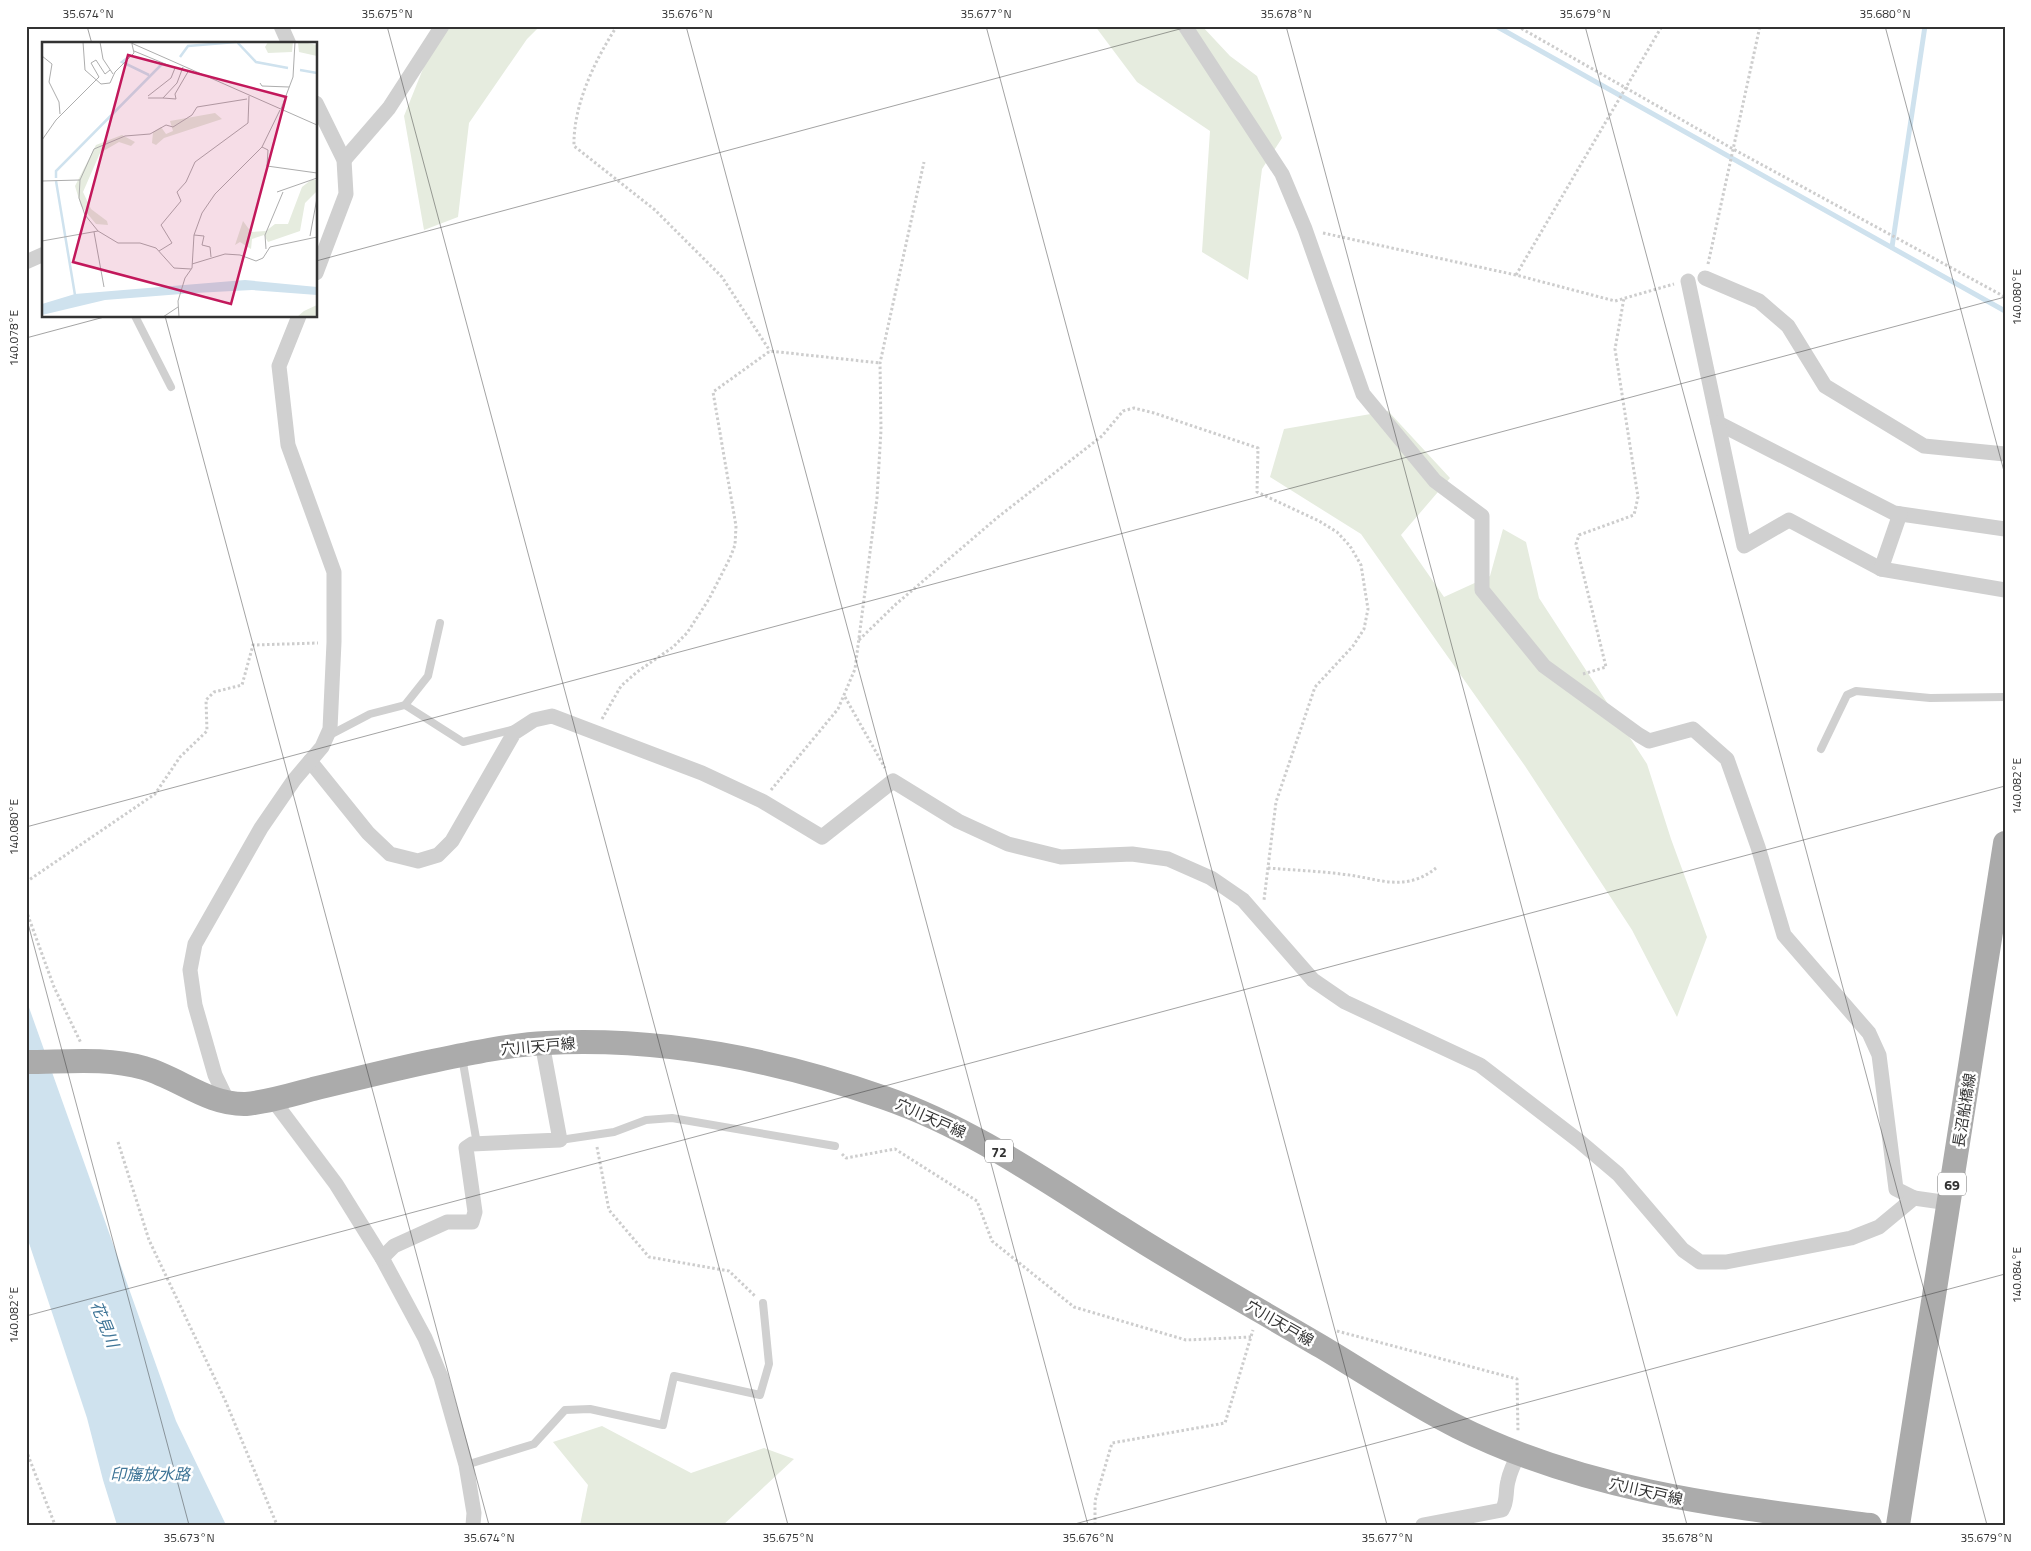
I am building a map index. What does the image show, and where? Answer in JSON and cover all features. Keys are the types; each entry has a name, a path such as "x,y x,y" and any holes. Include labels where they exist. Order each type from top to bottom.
{"main road":[{"name":"長沼船橋線","path":"1898,1525 2005,843"},
{"name":"穴川天戸線","path":"77,1055 147,1068 208,1097 228,1102 252,1103 273,1100 368,1075 462,1055 542,1043 656,1044 717,1052 767,1062 816,1075 922,1112 1002,1153 1143,1242 1457,1427 1519,1454 1573,1473 1636,1490 1714,1505 1870,1525"},
{"name":"72","path":"26,1062 77,1055"}],"street":[{"path":"281,26 288,42"},
{"path":"344,160 388,108 442,26"},
{"path":"1184,26 1282,174 1305,229 1363,394 1435,481 1482,516 1482,590 1544,666 1649,741 1692,729 1727,759 1758,847 1784,935 1869,1033 1879,1055 1896,1189 1914,1198 1949,1203"},
{"path":"318,112 321,125 344,160 346,194 318,268"},
{"path":"26,262 42,255"},
{"path":"1705,278 1759,301 1788,326 1826,386 1924,446 2005,454"},
{"path":"1688,281 1744,546 1789,520 1881,569 2005,590"},
{"path":"228,1102 215,1075 194,1005 190,970 195,944 262,828 294,780 322,747 330,729 334,642 334,572 288,445 281,393 279,366 298,318"},
{"path":"1718,424 1894,513 2005,530"},
{"path":"1881,569 1900,514"},
{"path":"310,761 368,833 390,854 418,861 438,855 452,841 514,733 534,720 552,716 702,773 762,801 822,837 893,781 958,821 1008,844 1061,857 1132,854 1168,859 1210,878 1243,900 1313,980 1346,1002 1480,1065 1579,1141 1618,1174 1683,1250 1700,1262 1726,1262 1851,1238 1879,1226 1914,1198"},
{"path":"382,1258 394,1246 447,1222 472,1222 475,1212 466,1148 477,1144 560,1140 542,1043"},
{"path":"273,1100 336,1184 382,1258 425,1338 441,1377 466,1465 474,1512 472,1525"},
{"path":"1423,1525 1502,1510 1506,1504 1510,1474 1519,1454"}],"lane":[{"path":"136,318 171,388"},
{"path":"326,737 370,714 405,705 428,676 440,623"},
{"path":"1821,749 1848,695 1856,691 1930,698 2005,697"},
{"path":"405,705 463,742 521,728"},
{"path":"462,1055 477,1144"},
{"path":"560,1140 614,1132 646,1120 672,1118 834,1146"},
{"path":"466,1465 534,1444 565,1410 590,1409 662,1425 674,1376 760,1394 769,1364 763,1303"}],"path":[{"path":"617,26 592,72 574,132 574,146 655,210 722,277 770,351"},
{"path":"1517,26 1733,149 2005,297"},
{"path":"1516,275 1662,26"},
{"path":"1705,278 1760,26"},
{"path":"762,801 825,727 845,696 855,669 877,498 881,430 880,363 924,162"},
{"path":"1305,229 1516,275 1616,301 1656,287 1688,281"},
{"path":"1563,680 1606,667 1576,544 1579,535 1634,516 1638,497 1615,349 1624,298"},
{"path":"594,732 621,686 637,672 673,647 687,633 709,599 735,545 736,526 712,392 770,351 880,363"},
{"path":"859,640 894,605 991,523 1102,436 1123,411 1134,408 1154,413 1258,448 1257,492 1319,521 1337,532 1350,546 1361,565 1368,609 1364,628 1353,646 1315,688 1276,802 1262,921"},
{"path":"26,882 155,794 180,757 207,731 206,700 214,692 242,684 253,645 334,642"},
{"path":"845,696 893,781"},
{"path":"1268,868 1342,874 1371,878 1382,883 1409,881 1426,876 1436,868"},
{"path":"26,910 77,1055"},
{"path":"595,1135 609,1210 649,1257 729,1271 763,1303"},
{"path":"118,1142 150,1240 225,1400 277,1525"},
{"path":"834,1146 846,1158 895,1149 977,1201 992,1241 1074,1307 1186,1340 1251,1337"},
{"path":"1095,1525 1094,1501 1112,1443 1225,1424 1259,1310"},
{"path":"1335,1330 1517,1379 1519,1454"},
{"path":"26,1450 55,1525"}],"shaded area":[{"path":"445,26 540,26 527,39 469,123 458,217 424,230 404,116 437,34"},
{"path":"1095,26 1202,26 1230,56 1257,76 1282,138 1262,169 1248,280 1202,252 1210,131 1137,82"},
{"path":"1388,411 1450,478 1401,535 1444,597 1490,576 1503,529 1526,542 1539,598 1647,764 1671,839 1707,937 1677,1017 1632,930 1525,766 1361,534 1270,477 1284,429"},
{"path":"602,1426 691,1473 764,1448 794,1459 723,1525 580,1525 588,1485 553,1442"}],"water":[{"name":"印旛放水路","path":"26,999 176,1421 226,1525 117,1525 87,1418 26,1234"}],"waterway":[{"path":"1496,26 2005,311"},
{"path":"1892,247 1925,26"}],"water label":[{"name":"花見川","path":"105,1324"}]}
